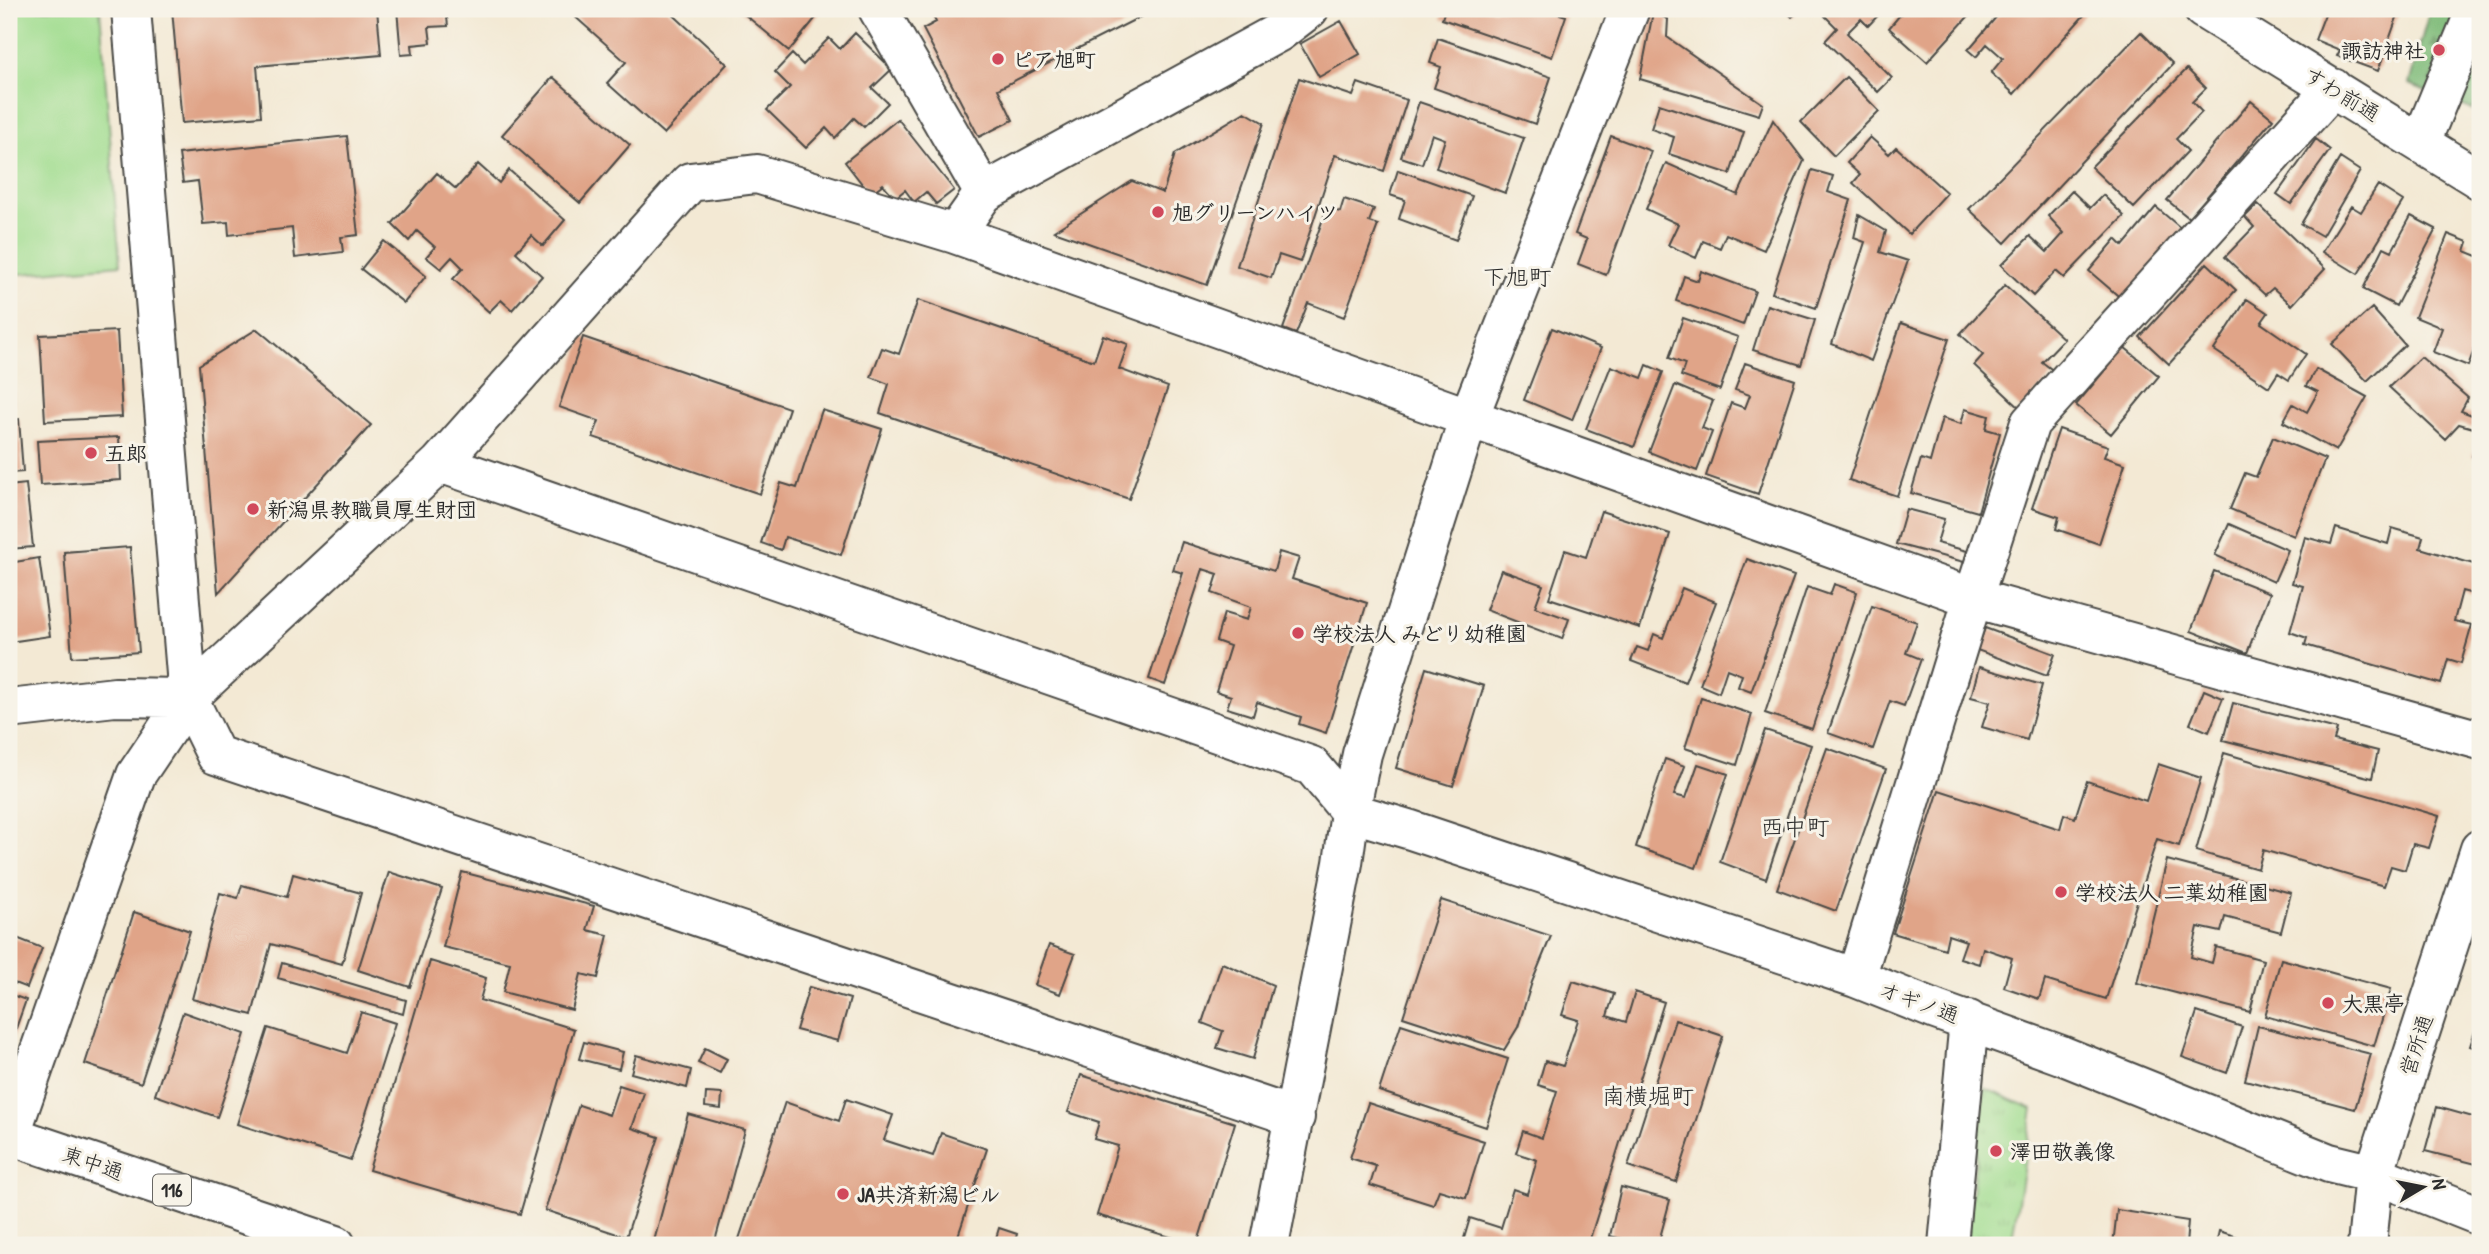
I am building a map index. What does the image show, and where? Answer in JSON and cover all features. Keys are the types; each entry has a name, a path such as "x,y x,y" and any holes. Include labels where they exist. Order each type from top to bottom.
{"main road":[{"path":"131,9 188,698 216,755 1295,1117"},
{"path":"878,9 984,193"},
{"path":"955,234 984,193 1279,32 1310,9"},
{"path":"1269,1245 1362,754 1469,416 1630,9"},
{"name":"すわ前通","path":"2203,9 2480,180"},
{"path":"2421,142 2476,9"},
{"path":"1856,978 1973,598 2030,424 2333,88"},
{"path":"9,1136 135,775 188,698 440,463 690,182 757,174 955,234 1973,598 2480,740"},
{"path":"440,463 1312,766 1350,812"},
{"path":"9,709 116,697 188,698"},
{"name":"オギノ通","path":"1350,812 1856,978 2329,1163 2374,1174 2480,1216"},
{"name":"営所通","path":"2367,1245 2374,1174 2480,849"},
{"path":"1948,1245 1969,1020"},
{"name":"東中通","path":"9,1136 336,1245"}],"green space":[{"path":"9,9 100,9 120,265 9,275"},
{"path":"2430,9 2480,9 2480,91 2473,110 2409,84"},
{"path":"1984,1088 2033,1109 2011,1245 1966,1245"}],"building":[{"path":"172,9 377,9 381,55 257,66 261,116 182,123"},
{"path":"397,9 446,9 448,26 429,27 431,43 412,45 413,54 401,55"},
{"path":"577,9 667,9 727,64 664,134 607,83 626,62 572,14"},
{"path":"738,9 823,9 789,51"},
{"name":"ピア旭町","path":"929,9 1146,9 1148,13 998,89 1013,120 979,137 923,29 936,22"},
{"path":"1445,9 1545,9 1566,16 1552,57 1442,19"},
{"path":"1784,9 1801,9 1792,17"},
{"path":"1832,9 1884,9 1868,26 1861,19 1847,33 1892,78 1878,92 1825,41 1837,28 1825,16"},
{"path":"1905,9 1975,9 1927,62 1889,28"},
{"path":"2003,9 2081,9 2086,13 2014,94 1991,73 2003,58 1987,44 1976,57 1968,50"},
{"path":"2327,9 2400,9 2378,71 2337,56 2340,50 2315,40"},
{"path":"1653,12 1668,19 1667,37 1763,104 1759,115 1640,79"},
{"path":"1341,21 1360,54 1319,77 1300,44"},
{"path":"2141,32 2173,64 2005,243 1969,209"},
{"path":"855,33 892,69 872,88 888,103 864,127 854,118 835,138 826,128 806,148 767,110 790,87 775,72 792,54 803,65 829,38 840,49"},
{"path":"1438,38 1551,77 1535,124 1434,88 1441,67 1430,63"},
{"path":"2187,69 2206,88 2192,102 2202,112 2176,139 2188,151 2134,208 2091,167"},
{"path":"553,77 630,145 580,203 502,135"},
{"path":"1846,77 1879,111 1834,156 1801,122"},
{"path":"1299,78 1353,96 1358,83 1407,100 1384,171 1335,155 1300,262 1279,255 1271,278 1237,266"},
{"path":"2251,101 2273,119 2189,218 2167,200"},
{"path":"1419,102 1524,138 1505,193 1436,168 1445,139 1432,134 1422,164 1401,157"},
{"path":"1659,104 1744,132 1730,174 1669,154 1674,137 1651,129"},
{"name":"旭グリーンハイツ","path":"1245,112 1264,123 1207,285 1054,231 1132,181 1163,193 1175,154"},
{"path":"898,119 954,190 936,204 926,192 914,202 905,190 895,198 883,184 870,194 845,162"},
{"path":"1773,120 1804,161 1764,250 1726,234 1720,248 1703,241 1696,258 1668,245 1678,224 1646,209 1666,163 1738,195"},
{"path":"347,136 358,235 341,237 343,252 295,258 292,228 229,235 228,222 203,224 198,181 183,183 179,154"},
{"path":"1611,136 1651,151 1606,275 1578,264 1587,239 1575,234"},
{"path":"1870,137 1889,154 1896,147 1947,193 1909,234 1853,183 1860,175 1847,163"},
{"path":"2316,139 2330,150 2291,204 2277,194"},
{"path":"2340,158 2360,171 2322,236 2301,224"},
{"path":"478,164 499,183 509,170 565,220 543,246 531,235 516,252 542,276 512,310 501,300 489,312 453,279 463,268 452,257 441,269 426,257 435,247 417,231 409,241 392,224 437,173 456,189"},
{"path":"1398,170 1472,196 1456,240 1399,219 1405,200 1390,195"},
{"path":"1812,170 1833,176 1828,192 1851,200 1816,308 1772,293"},
{"path":"2378,185 2403,201 2358,274 2322,252 2351,206 2361,212"},
{"path":"2072,191 2090,208 2103,195 2124,216 2064,278 2056,271 2033,296 2001,265 2030,236 2047,252 2064,233 2048,216"},
{"path":"1344,199 1374,209 1369,222 1378,225 1344,317 1308,303 1296,334 1283,329 1327,208 1340,212"},
{"path":"2258,204 2325,269 2292,305 2273,288 2265,295 2225,257 2254,227 2245,217"},
{"path":"2156,207 2183,230 2123,300 2089,271 2116,239 2123,246"},
{"path":"1859,215 1886,231 1880,252 1908,261 1871,361 1832,344 1865,242 1854,238"},
{"path":"2411,216 2436,229 2396,306 2363,289 2384,247 2392,251"},
{"path":"2448,234 2468,242 2465,251 2480,257 2480,334 2468,366 2433,352 2442,328 2415,317"},
{"path":"384,241 426,276 404,303 361,269"},
{"path":"2207,263 2236,290 2169,364 2140,337"},
{"path":"1701,271 1755,291 1743,325 1676,301 1684,276 1698,281"},
{"path":"2005,285 2064,339 2042,362 2055,372 2021,409 1974,365 1983,355 1960,334"},
{"path":"2247,299 2268,313 2261,323 2306,354 2289,380 2278,373 2269,387 2214,350"},
{"path":"918,300 1094,361 1103,335 1128,344 1119,369 1168,387 1129,499 880,413 889,384 871,377 882,348 899,354"},
{"path":"1767,305 1815,320 1801,365 1753,350"},
{"path":"2372,308 2405,345 2367,381 2332,344"},
{"path":"1683,318 1738,337 1720,390 1681,376 1685,364 1669,358"},
{"path":"1901,323 1949,339 1897,496 1849,480"},
{"path":"1552,328 1601,348 1572,420 1524,400"},
{"name":"新潟県教職員厚生財団","path":"257,329 371,425 218,593 199,365"},
{"path":"117,331 122,417 45,421 40,335"},
{"path":"583,337 789,408 760,494 593,437 599,421 559,407"},
{"path":"9,342 12,342 14,404 9,404"},
{"path":"2124,347 2159,376 2111,434 2076,405"},
{"path":"2421,357 2468,398 2461,411 2480,418 2480,430 2459,424 2445,439 2389,387"},
{"path":"1745,363 1795,380 1758,494 1706,476 1731,403 1745,408 1750,395 1735,390"},
{"path":"1647,365 1663,372 1634,447 1586,429 1611,366 1642,378"},
{"path":"2316,369 2367,397 2336,451 2283,422 2293,404 2307,412 2318,392 2306,386"},
{"path":"1675,385 1713,401 1702,428 1712,432 1697,471 1649,452"},
{"path":"1965,409 1989,416 1986,429 2000,433 1978,512 1911,493 1921,459 1930,462 1942,418 1961,424"},
{"path":"822,410 882,429 841,555 785,537 781,550 761,543 781,483 797,488"},
{"path":"19,419 23,472 9,473 9,420"},
{"path":"2059,429 2108,446 2104,457 2125,464 2099,544 2056,529 2059,517 2032,508"},
{"path":"2480,436 2480,460 2472,456"},
{"path":"119,437 121,480 40,485 37,441"},
{"path":"2273,437 2325,459 2294,536 2230,509 2245,473 2256,477"},
{"path":"26,484 33,547 9,549 9,486"},
{"path":"1906,509 1944,519 1937,543 1967,551 1964,562 1896,544"},
{"path":"1601,511 1670,534 1640,628 1549,598 1565,550 1586,557"},
{"path":"2229,524 2288,550 2274,582 2215,555"},
{"path":"2336,528 2388,544 2392,528 2423,537 2420,548 2480,566 2480,596 2462,591 2454,621 2472,625 2461,663 2448,659 2441,684 2305,645 2307,638 2290,632 2303,586 2292,583 2305,537 2331,544"},
{"path":"1182,542 1274,571 1279,552 1299,558 1292,579 1367,603 1326,733 1299,724 1301,717 1257,702 1253,716 1227,708 1231,696 1216,691 1230,646 1216,641 1224,613 1247,620 1251,607 1212,593 1218,574 1203,569 1165,685 1149,679 1183,573 1173,570"},
{"path":"130,547 139,652 72,657 64,552"},
{"path":"39,558 50,636 9,642 9,563"},
{"path":"1747,559 1794,576 1751,692 1738,687 1742,675 1727,669 1719,693 1700,685"},
{"path":"1501,570 1543,585 1535,607 1569,619 1562,639 1486,610"},
{"path":"2214,571 2270,593 2247,653 2191,631"},
{"path":"1834,584 1857,592 1812,729 1765,713 1807,587 1830,595"},
{"path":"1682,588 1716,602 1685,682 1631,661 1637,647 1648,651 1654,634 1663,638"},
{"path":"1872,606 1917,622 1906,653 1921,659 1904,706 1890,701 1873,749 1828,733"},
{"path":"1985,628 2055,654 2047,676 1977,650"},
{"path":"1979,667 2042,685 2027,740 1982,727 1990,702 1971,697"},
{"path":"1426,668 1484,686 1453,786 1396,768"},
{"path":"2204,690 2223,698 2209,732 2190,724"},
{"path":"1701,698 1752,714 1737,765 1685,748"},
{"path":"2233,703 2337,729 2334,740 2378,751 2372,778 2223,740"},
{"path":"1765,730 1811,745 1766,879 1720,862"},
{"path":"1827,748 1886,769 1836,911 1777,889"},
{"path":"2224,753 2439,816 2429,848 2413,844 2405,870 2391,866 2384,886 2263,850 2258,869 2196,851"},
{"path":"1665,759 1685,766 1674,795 1686,798 1698,764 1728,774 1696,868 1636,847"},
{"path":"2158,764 2201,778 2179,846 2157,839 2106,999 2045,980 2039,999 2004,987 2012,958 1983,948 1979,964 1960,958 1966,941 1948,935 1945,949 1893,933 1939,790 2060,829 2064,814 2075,818 2087,781 2146,801"},
{"path":"2167,860 2291,893 2281,932 2225,917 2221,932 2198,927 2191,957 2212,963 2216,947 2263,960 2250,1012 2137,983"},
{"path":"389,872 442,889 410,987 358,970"},
{"path":"462,872 594,906 587,930 608,935 598,978 581,974 572,1010 503,992 510,963 443,947"},
{"path":"293,874 361,893 342,964 271,944 252,1015 192,999 220,893 238,898 242,885 287,897"},
{"path":"1441,900 1551,936 1532,982 1518,1027 1504,1050 1403,1017"},
{"path":"134,912 190,931 141,1083 85,1064"},
{"path":"9,935 42,948 27,988 9,981"},
{"path":"1049,945 1075,954 1060,994 1035,985"},
{"name":"大黒亭","path":"2281,959 2391,989 2374,1046 2265,1016"},
{"path":"430,961 486,978 480,1000 574,1029 520,1214 369,1170"},
{"path":"282,963 406,1000 403,1014 278,978"},
{"path":"1222,963 1273,985 1253,1059 1217,1048 1223,1031 1202,1023"},
{"path":"1573,981 1614,994 1607,1016 1626,1022 1635,992 1664,1002 1588,1245 1462,1245 1470,1218 1501,1228 1513,1189 1527,1194 1537,1160 1516,1153 1523,1131 1542,1138 1557,1091 1538,1085 1545,1061 1563,1066 1578,1020 1562,1015"},
{"path":"809,987 850,999 838,1041 796,1030"},
{"path":"9,994 26,1000 9,1048"},
{"path":"183,1012 245,1034 217,1117 155,1095"},
{"path":"361,1012 395,1023 351,1160 237,1124 268,1028 347,1053"},
{"path":"2197,1012 2242,1027 2227,1073 2182,1057"},
{"path":"2480,1016 2480,1049 2470,1046"},
{"path":"1675,1020 1723,1036 1676,1182 1628,1166"},
{"path":"1401,1024 1508,1059 1486,1127 1379,1091"},
{"path":"2258,1026 2371,1054 2355,1109 2245,1080"},
{"path":"584,1042 623,1052 619,1069 579,1059"},
{"path":"705,1048 727,1059 720,1073 698,1063"},
{"path":"636,1055 691,1070 687,1088 631,1073"},
{"path":"1081,1075 1235,1123 1197,1245 1097,1215 1118,1146 1094,1139 1099,1122 1068,1112"},
{"path":"619,1085 644,1093 632,1128 659,1137 626,1237 545,1210 579,1105 609,1115"},
{"path":"706,1093 722,1094 721,1109 705,1107"},
{"path":"846,1099 893,1115 884,1140 933,1156 941,1133 987,1149 955,1245 737,1245 785,1102 839,1121"},
{"path":"1368,1103 1484,1141 1466,1198 1439,1190 1433,1205 1370,1185 1376,1166 1350,1158"},
{"path":"2437,1107 2480,1119 2480,1165 2425,1151"},
{"path":"688,1114 745,1130 714,1245 653,1245"},
{"path":"1621,1187 1670,1200 1658,1245 1646,1245 1610,1236"},
{"path":"2117,1210 2188,1221 2186,1245 2113,1245"},
{"path":"999,1228 1017,1234 1014,1245 994,1245"},
{"path":"2219,1231 2263,1245 2216,1245"},
{"path":"20,1238 38,1245 17,1245"}],"place":[{"name":"諏訪神社","path":"2439,50"},
{"name":"ピア旭町","path":"998,59"},
{"name":"旭グリーンハイツ","path":"1158,212"},
{"name":"五郎","path":"91,453"},
{"name":"新潟県教職員厚生財団","path":"253,509"},
{"name":"学校法人 みどり幼稚園","path":"1298,633"},
{"name":"学校法人 二葉幼稚園","path":"2061,892"},
{"name":"大黒亭","path":"2328,1003"},
{"name":"澤田敬義像","path":"1996,1151"},
{"name":"JA共済新潟ビル","path":"843,1194"}],"district":[{"name":"下旭町","path":"1517,276"},
{"name":"西中町","path":"1795,826"},
{"name":"南横堀町","path":"1648,1095"}]}
